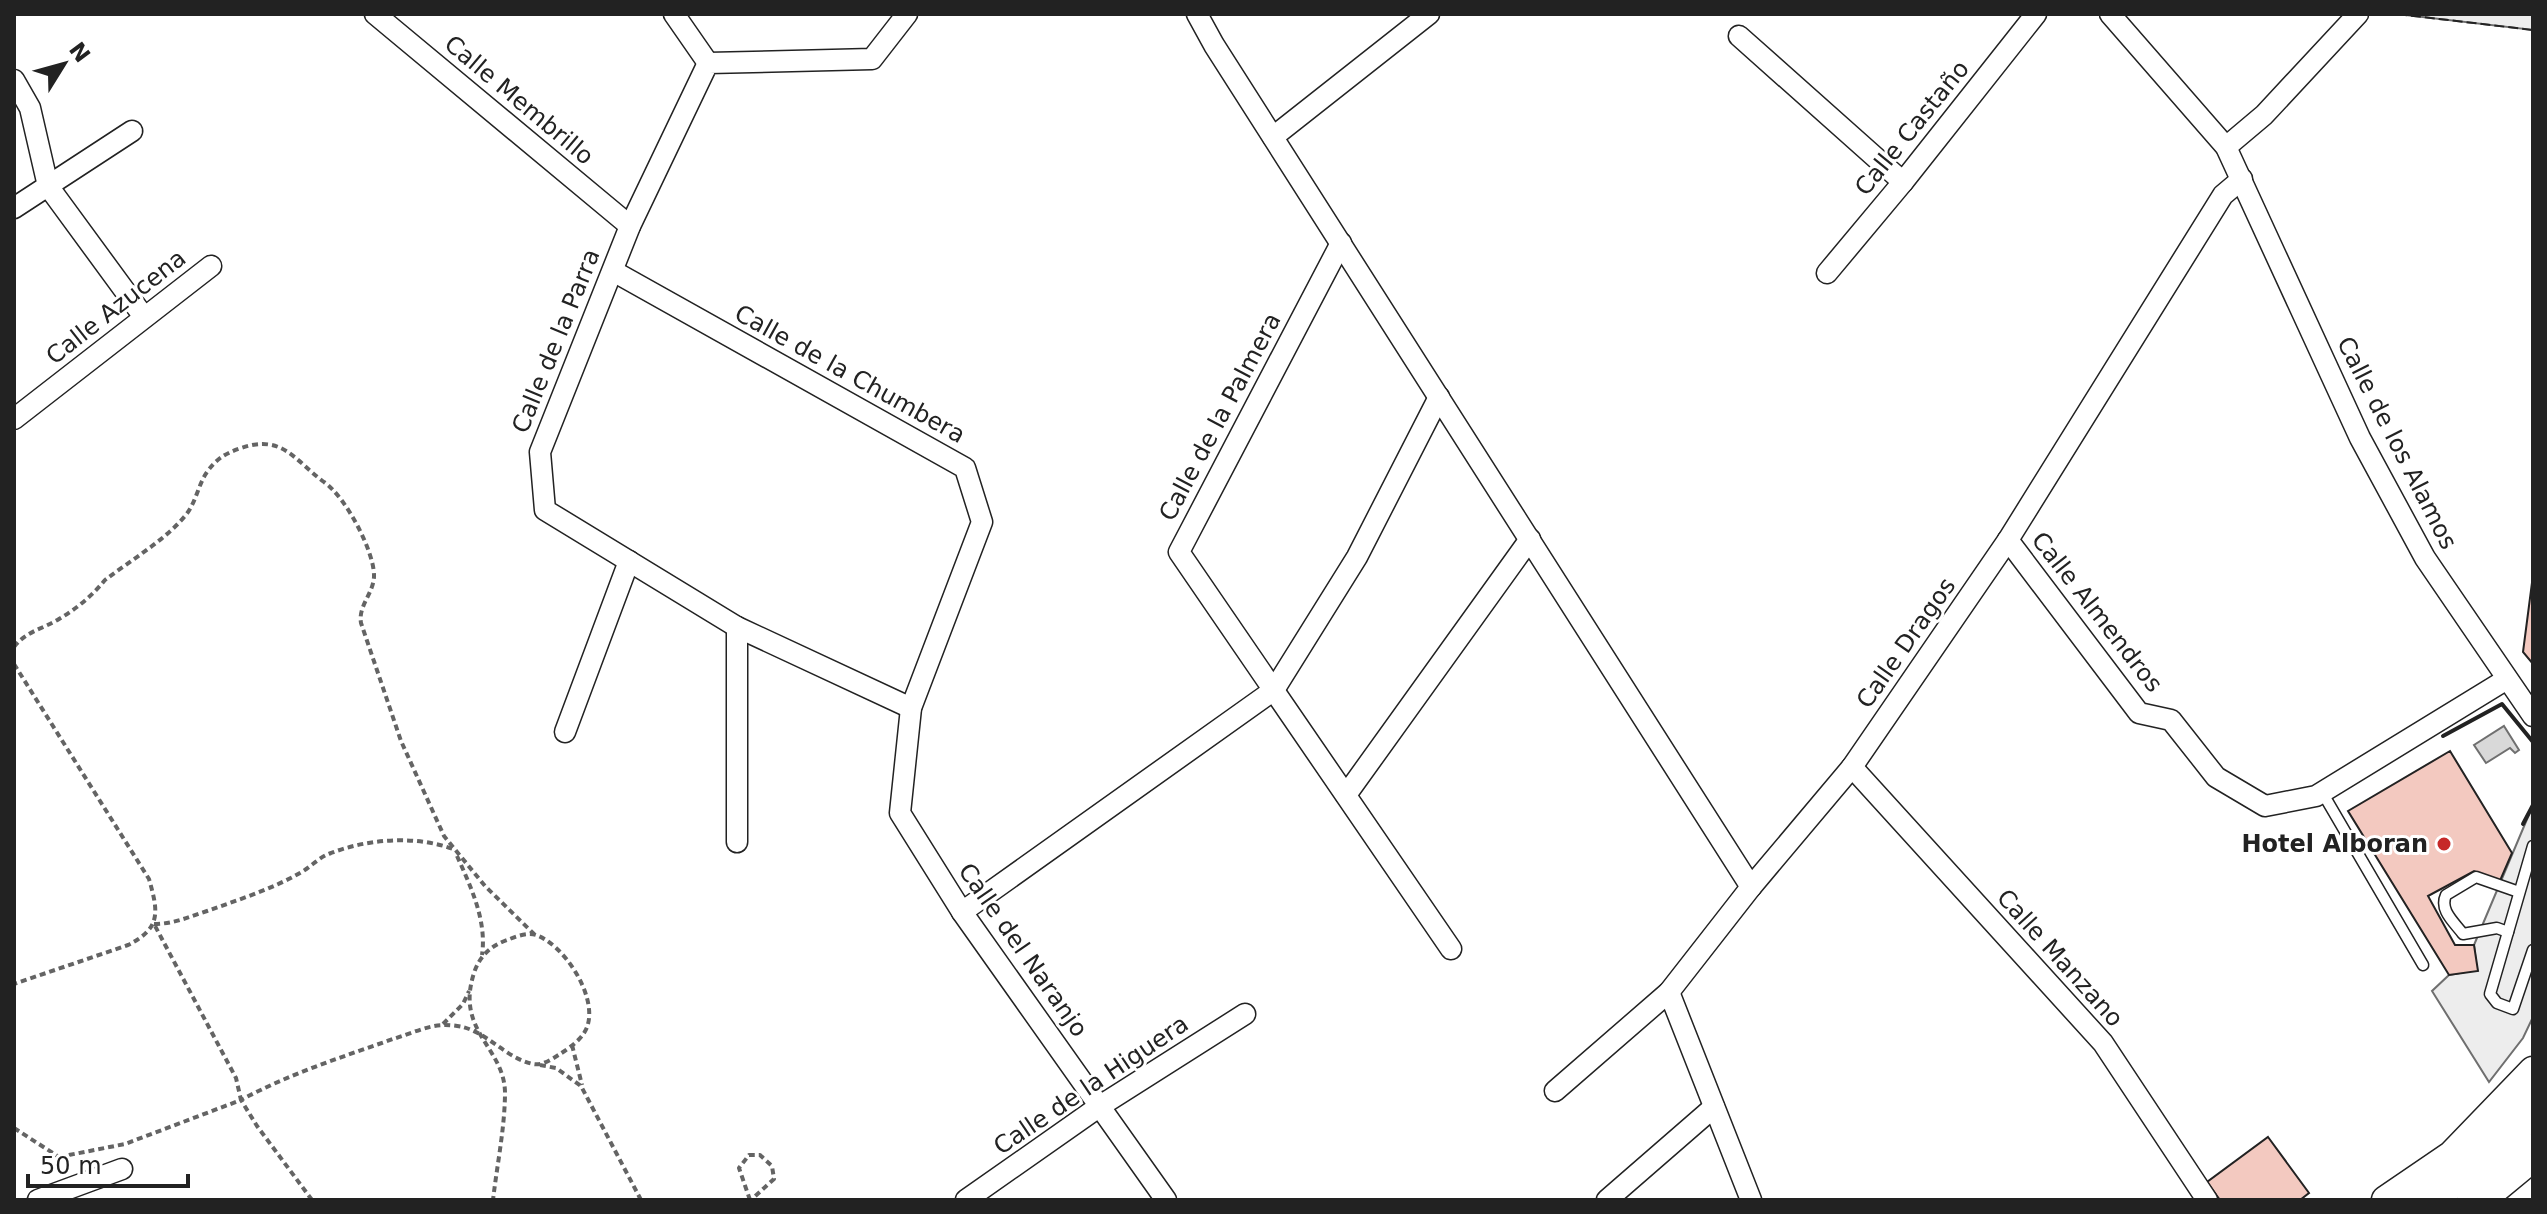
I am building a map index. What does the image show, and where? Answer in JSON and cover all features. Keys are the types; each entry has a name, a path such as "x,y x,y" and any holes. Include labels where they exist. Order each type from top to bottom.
{"highway":[{"path":"2423,1200 2470,1167 2533,1108"},
{"path":"2475,1200 2533,1152"}],"street":[{"name":"Calle Membrillo","path":"375,14 630,226"},
{"path":"674,14 708,63 872,59 907,14"},
{"path":"1197,14 1751,887"},
{"path":"1273,137 1429,14"},
{"name":"Calle Castaño","path":"1827,273 2036,14"},
{"name":"Calle de los Alamos","path":"2110,14 2226,147 2360,438 2425,558 2533,716"},
{"path":"2226,147 2264,115 2358,14"},
{"path":"1739,36 1903,182"},
{"name":"Calle de la Parra","path":"708,63 630,226 540,452 545,510 737,627 911,708"},
{"path":"14,80 30,108 48,186 144,317"},
{"path":"14,208 132,131"},
{"name":"Calle Dragos","path":"1555,1091 1669,992 1751,887 1852,767 2008,540 2223,195 2242,179"},
{"name":"Calle de la Palmera","path":"1341,243 1179,552 1451,949"},
{"name":"Calle Azucena","path":"14,419 211,266"},
{"name":"Calle de la Chumbera","path":"613,271 965,468 982,522 911,708"},
{"path":"962,912 1274,690 1357,557 1439,397"},
{"path":"1346,795 1530,539"},
{"name":"Calle Almendros","path":"2008,540 2139,713 2171,720 2216,777 2265,806 2316,796 2507,679"},
{"path":"565,732 629,561"},
{"path":"737,627 737,842"},
{"name":"Calle del Naranjo","path":"911,708 900,813 962,912 1166,1200"},
{"name":"Calle Manzano","path":"1852,767 2103,1043 2207,1200"},
{"path":"1669,992 1751,1200"},
{"name":"Calle de la Higuera","path":"966,1200 1100,1106 1245,1014"},
{"path":"2386,1200 2452,1155 2533,1071"},
{"path":"1607,1200 1714,1107"},
{"path":"45,1198 122,1169"}],"lane":[{"path":"2322,792 2423,965"},
{"path":"2532,854 2490,994 2497,1003 2513,1009 2533,950"},
{"path":"2508,932 2497,928 2463,934 2443,908 2443,900 2476,877 2519,892"}],"path":[{"path":"14,647 36,628 57,620 94,593 105,580 186,515 215,460 254,444 276,445 295,455 311,473 328,484 351,514 367,547 374,578 362,608 361,623 401,741 444,836 485,886 573,967 585,987 588,1024 572,1045 538,1065"},
{"path":"14,664 149,879 157,907 154,924 143,938 14,984"},
{"path":"154,924 168,924 229,904 301,873 328,853 374,841 413,841 440,844 454,850 470,886 480,920 481,958"},
{"path":"154,924 236,1078 241,1100 312,1200"},
{"path":"442,1025 463,1004 477,962 490,949 526,934 536,935"},
{"path":"470,989 469,1006 479,1034 500,1072 505,1090 493,1200"},
{"path":"14,1128 59,1157 125,1144 367,1048 442,1025 464,1028 479,1034 508,1054 556,1068 584,1090"},
{"path":"572,1045 584,1090 641,1200"},
{"path":"749,1155 760,1155 772,1166 774,1179 751,1200 739,1168 749,1155"},
{"path":"45,1198 59,1157"}],"shaded area":[{"path":"2397,14 2533,14 2533,30"},
{"path":"2504,726 2519,750 2515,753 2510,748 2486,763 2474,745"},
{"path":"2533,805 2533,1017 2523,1038 2489,1082 2432,991 2449,975 2477,970 2474,945"}],"building":[{"path":"2533,575 2533,664 2523,652"},
{"path":"2450,751 2512,853 2499,883 2474,871 2428,896 2455,945 2474,945 2478,971 2449,975 2348,811"},
{"path":"2268,1137 2309,1193 2300,1200 2220,1200 2207,1182"}],"fence":[{"path":"2397,14 2533,30"}],"wall":[{"path":"2443,736 2502,704 2533,742"},
{"path":"2523,824 2533,805"}],"place":[{"name":"Hotel Alboran","path":"2444,844"}]}
